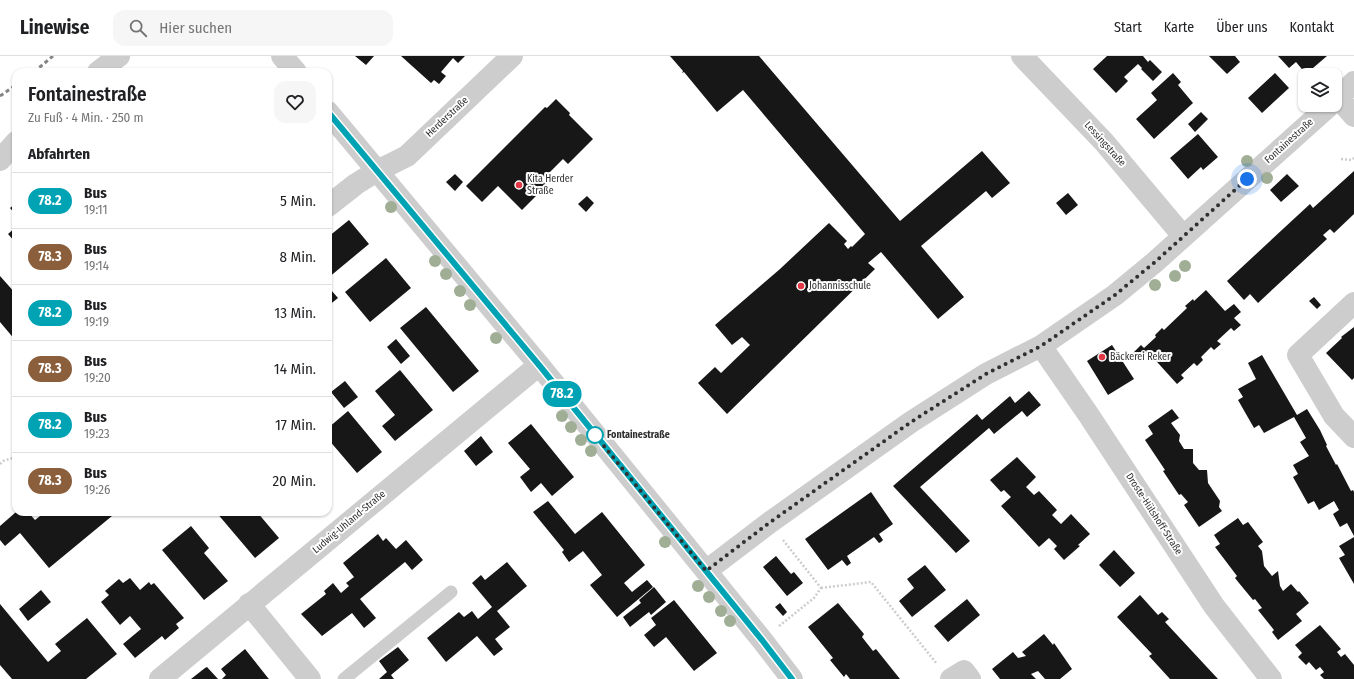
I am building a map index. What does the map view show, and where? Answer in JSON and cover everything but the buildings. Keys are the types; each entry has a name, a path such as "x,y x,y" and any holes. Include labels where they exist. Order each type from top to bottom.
{"street":[{"path":"103,68 118,56"},
{"path":"282,56 292,68"},
{"name":"Herderstraße","path":"332,203 356,184 406,156 512,56"},
{"name":"Lessingstraße","path":"1022,56 1104,142 1183,236"},
{"name":"Fontainestraße","path":"1342,93 1354,82"},
{"path":"1342,107 1354,116"},
{"name":"Fontainestraße","path":"706,571 769,523 911,422 986,374 1041,346 1115,295 1155,262 1322,112"},
{"path":"332,117 539,365 762,640 788,678"},
{"path":"0,160 12,146"},
{"path":"1354,302 1298,355 1334,416 1354,437"},
{"name":"Droste-Hülshoff-Straße","path":"1041,346 1214,606 1271,679"},
{"name":"Ludwig-Uhland-Straße","path":"160,679 539,365"},
{"path":"249,604 310,679"},
{"path":"946,674 964,671 970,679"}],"lane":[{"path":"344,679 451,592"}],"path":[{"path":"1341,159 1352,160 1354,158"},
{"path":"0,464 3,461 12,458"},
{"path":"769,523 821,588"},
{"path":"762,640 814,598 821,588 871,582 946,674"}],"railway":[{"path":"39,68 53,56"},
{"path":"0,96 12,88"}],"bus line":[{"name":"78.2","path":"332,117 539,365 792,679"}],"place":[{"name":"Kita Herder Straße","path":"519,185"},
{"name":"Johannisschule","path":"801,286"},
{"name":"Bäckerei Reker","path":"1102,357"},
{"name":"Fontainestraße","path":"595,435"}],"route":[{"path":"595,435 706,571 769,523 911,422 986,374 1041,346 1115,295 1155,262 1247,179"}]}
